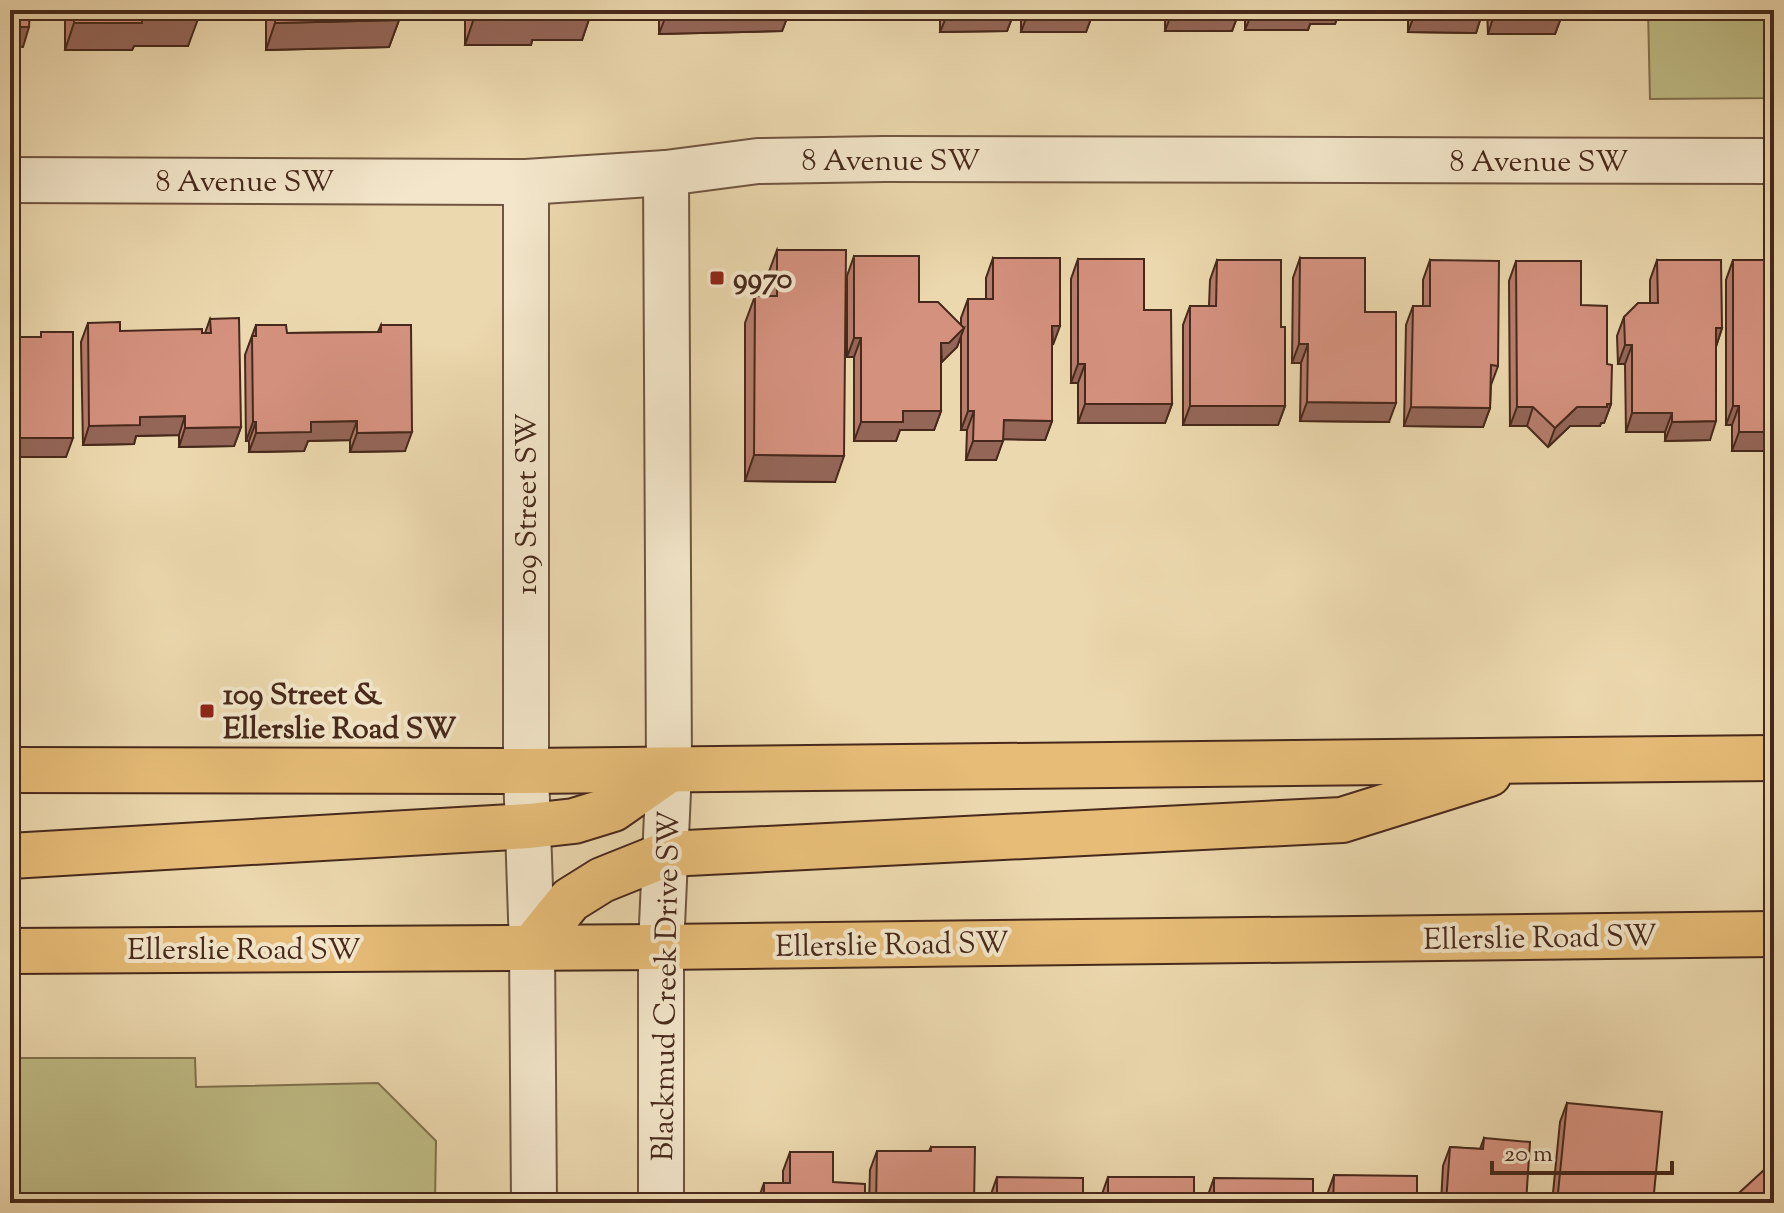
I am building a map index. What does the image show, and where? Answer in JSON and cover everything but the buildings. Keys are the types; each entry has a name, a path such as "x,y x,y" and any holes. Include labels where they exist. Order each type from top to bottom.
{"main road":[{"path":"10,770 526,771 1774,758"},
{"path":"532,947 570,900 602,880 667,854 1342,820 1533,761"},
{"path":"10,856 574,821 613,809 669,770"},
{"name":"Ellerslie Road SW","path":"10,951 1774,934"}],"street":[{"name":"8 Avenue SW","path":"10,180 526,182 666,173 758,161 884,159 1774,161"},
{"path":"666,173 669,770"},
{"name":"109 Street SW","path":"526,182 526,771 529,826"},
{"name":"Blackmud Creek Drive SW","path":"661,1203 661,947 669,770"},
{"path":"529,826 534,1203"}],"shaded area":[{"path":"1648,10 1774,10 1774,98 1650,99"},
{"path":"10,1058 195,1058 196,1087 378,1083 436,1141 435,1203 10,1203"}],"place":[{"name":"9970","path":"717,278"},
{"name":"109 Street & Ellerslie Road SW","path":"207,711"}]}
